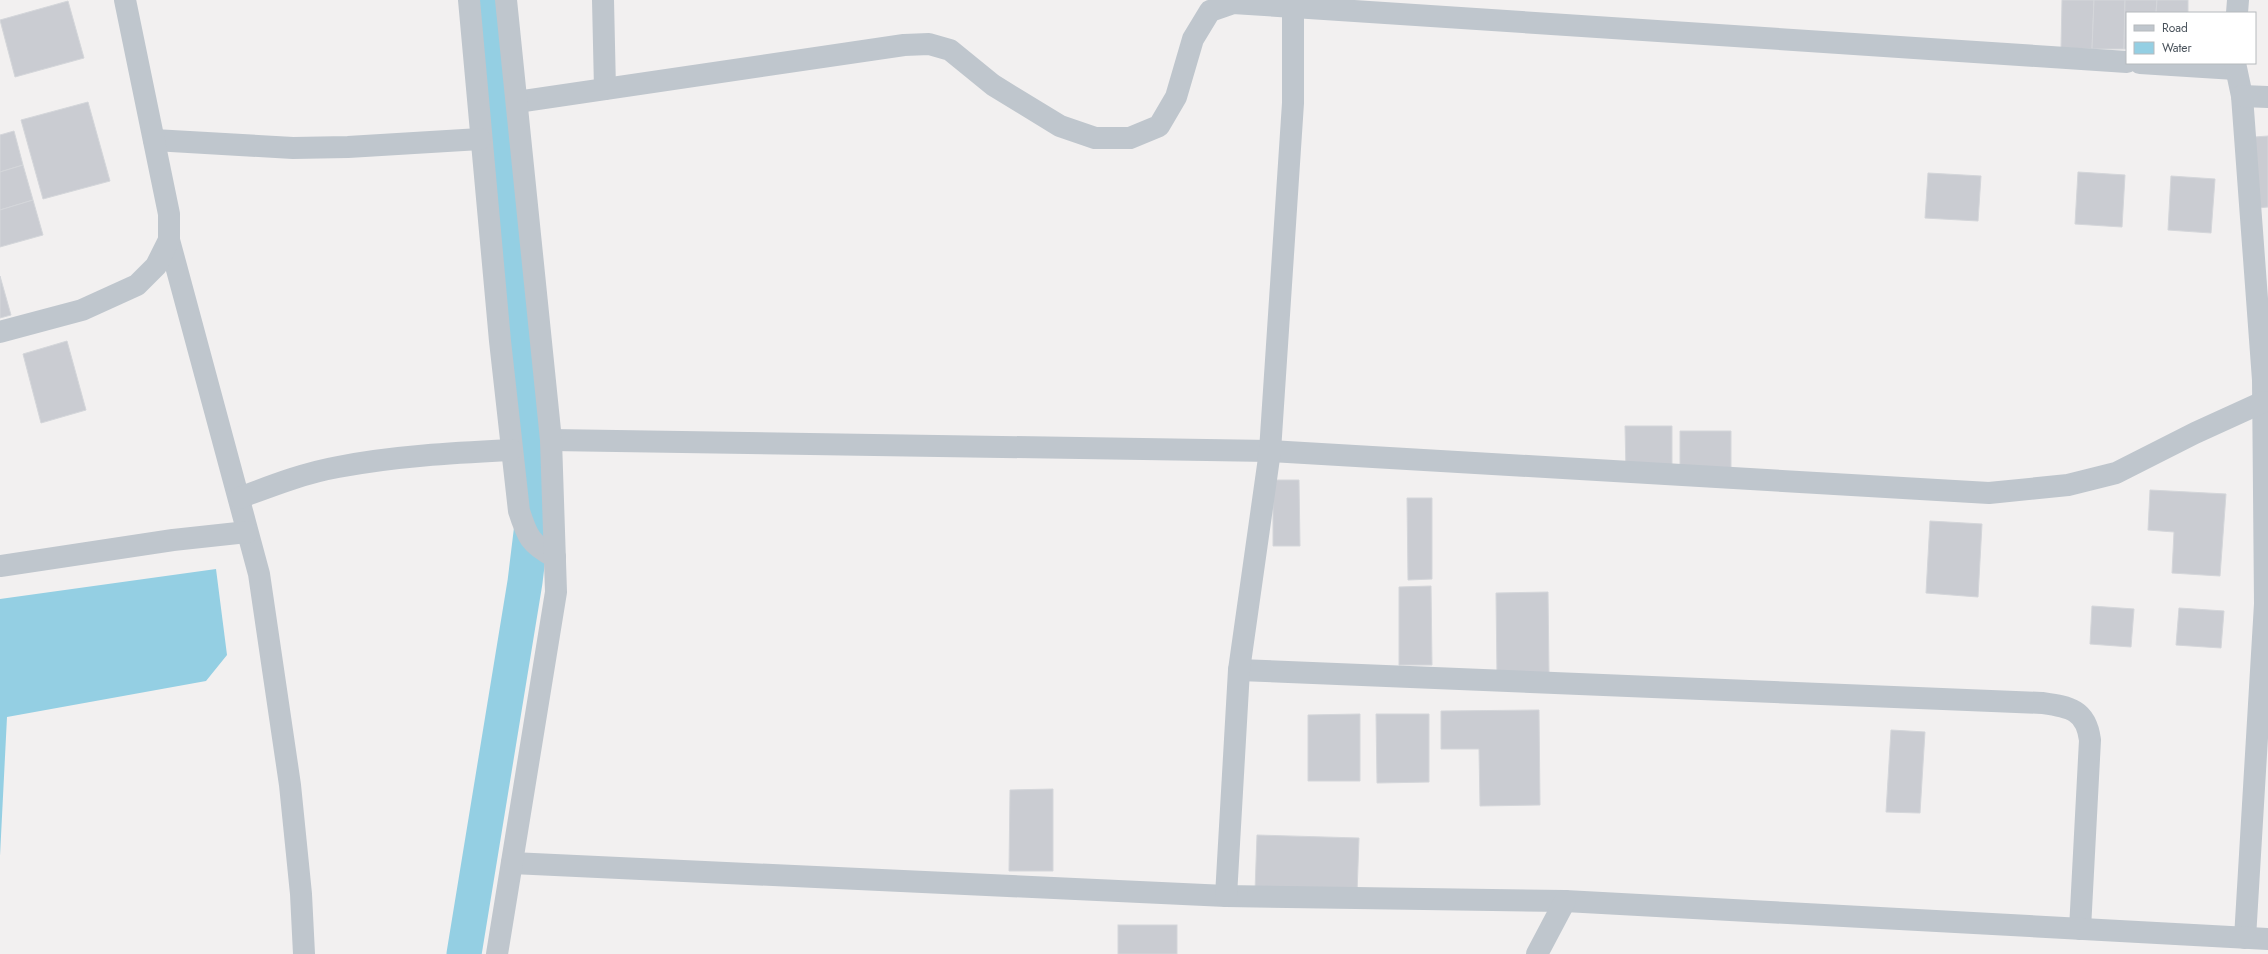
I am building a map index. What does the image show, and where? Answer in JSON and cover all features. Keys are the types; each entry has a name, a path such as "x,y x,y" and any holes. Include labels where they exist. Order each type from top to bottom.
{"street":[{"path":"125,0 169,214 169,240 259,574 290,785 302,894 304,954"},
{"path":"469,0 480,139 511,450 519,511 540,547 556,592 497,954"},
{"path":"506,0 551,440 540,547"},
{"path":"603,0 605,89"},
{"path":"2237,12 2238,0"},
{"path":"517,102 904,46 929,44 950,50 993,85 1060,126 1095,138 1130,138 1159,126 1176,97 1193,39 1210,11 1233,3 1293,4 2126,62"},
{"path":"1226,896 1239,670 1270,451 1293,103 1293,4"},
{"path":"2172,64 2235,66 2242,96 2266,460 2265,604 2245,938"},
{"path":"2242,96 2268,97"},
{"path":"154,140 293,148 348,147 480,139"},
{"path":"0,332 82,310 137,285 156,266 169,240"},
{"path":"551,440 1270,451 1989,493 2068,485 2116,473 2195,433 2263,402"},
{"path":"239,498 280,482 337,467 420,455 511,450"},
{"path":"0,566 173,540 247,532"},
{"path":"1239,670 2034,702 2068,707 2081,716 2088,727 2090,740 2080,929"},
{"path":"512,863 1226,896 1565,901 2268,939"},
{"path":"1537,954 1565,901"}],"water":[{"path":"216,569 227,655 206,681 7,717 0,856 0,599"}],"building":[{"path":"2062,0 2094,0 2092,49 2061,48"},
{"path":"2094,0 2125,0 2124,49 2092,49"},
{"path":"2125,0 2157,0 2156,12 2126,12 2126,49 2124,49"},
{"path":"2157,0 2188,0 2188,12 2156,12"},
{"path":"68,1 84,58 15,77 0,20"},
{"path":"88,102 110,181 43,199 21,120"},
{"path":"14,131 23,165 0,172 0,135"},
{"path":"2268,136 2268,207 2258,208 2254,137"},
{"path":"23,165 33,200 0,210 0,172"},
{"path":"2078,172 2125,175 2122,227 2075,224"},
{"path":"1928,173 1981,176 1978,221 1925,218"},
{"path":"2171,176 2215,179 2211,233 2168,230"},
{"path":"33,200 43,235 0,247 0,210"},
{"path":"0,276 11,315 0,318"},
{"path":"67,341 86,410 41,423 23,354"},
{"path":"1625,426 1672,426 1672,471 1626,471"},
{"path":"1680,431 1731,431 1731,471 1680,472"},
{"path":"1273,480 1299,480 1300,546 1273,546"},
{"path":"2150,490 2226,494 2220,576 2172,573 2174,532 2148,530"},
{"path":"1407,498 1432,498 1432,579 1408,580"},
{"path":"1930,521 1982,524 1978,597 1926,593"},
{"path":"1431,586 1432,665 1399,665 1399,587"},
{"path":"1548,592 1549,674 1497,675 1496,593"},
{"path":"2092,606 2134,609 2131,647 2090,644"},
{"path":"2179,608 2224,611 2221,648 2176,645"},
{"path":"1539,710 1540,805 1480,806 1479,749 1441,749 1441,711"},
{"path":"1360,714 1360,781 1308,781 1308,715"},
{"path":"1376,714 1429,714 1429,782 1377,783"},
{"path":"1891,730 1925,732 1920,813 1886,812"},
{"path":"1053,789 1053,871 1009,871 1010,790"},
{"path":"1257,835 1359,838 1357,893 1255,891"},
{"path":"1118,925 1177,925 1177,954 1118,954"}],"waterway":[{"path":"464,954 525,582 535,500 486,0"}]}
